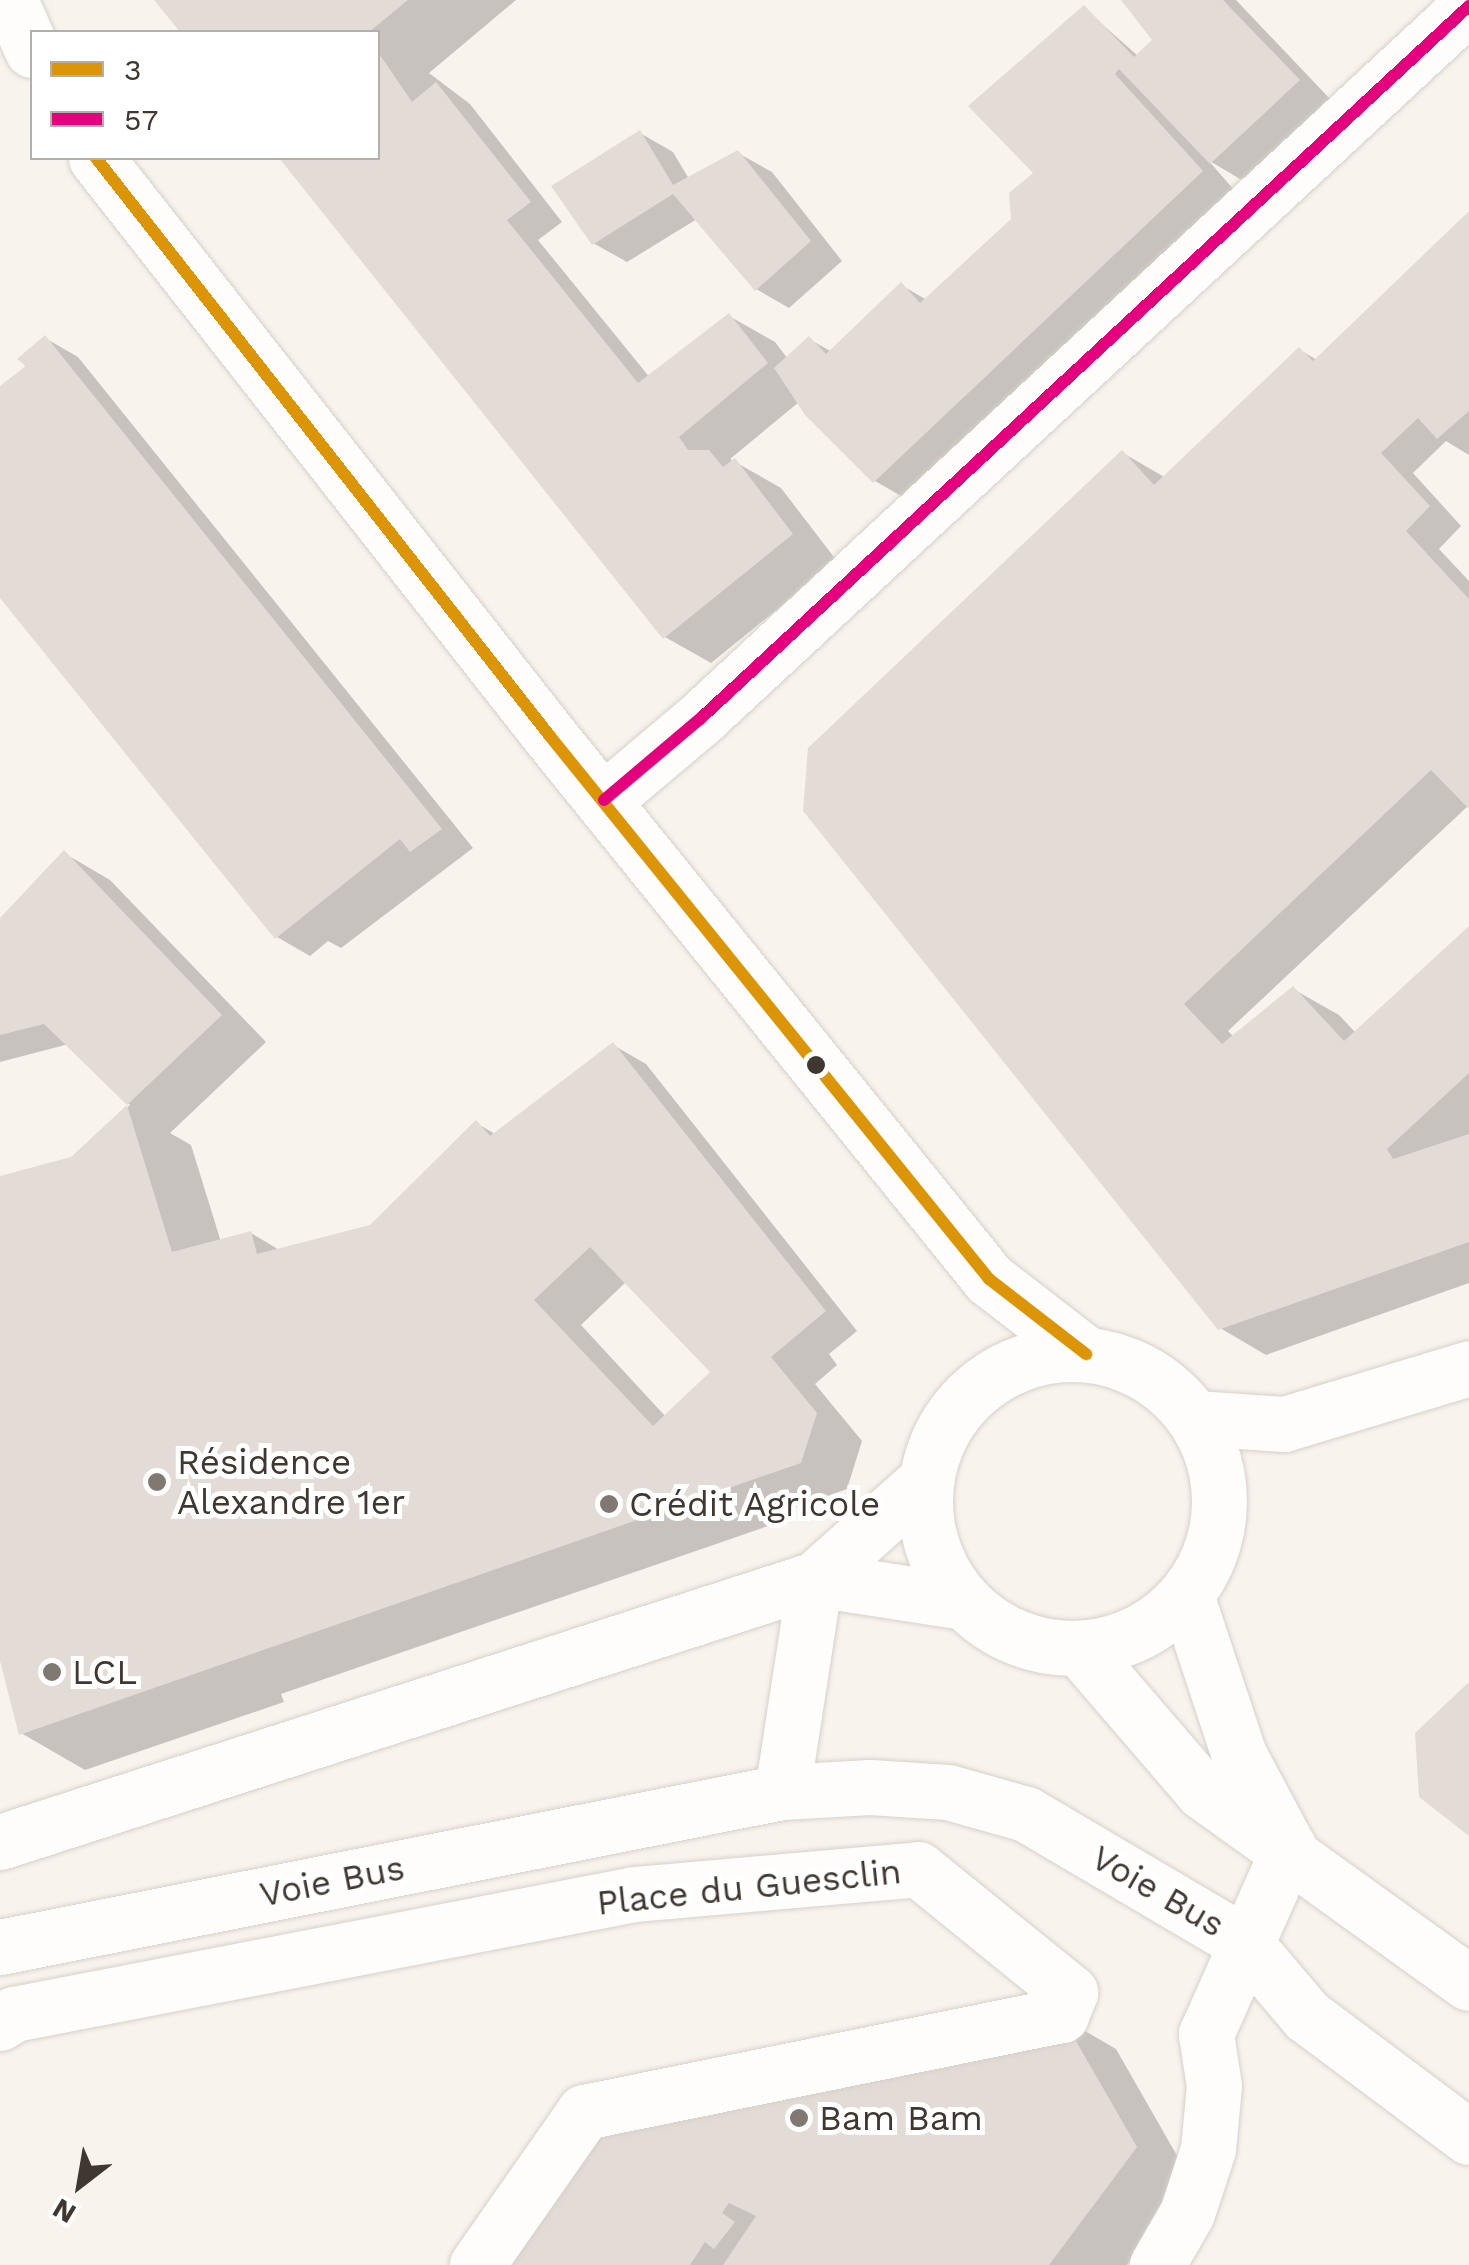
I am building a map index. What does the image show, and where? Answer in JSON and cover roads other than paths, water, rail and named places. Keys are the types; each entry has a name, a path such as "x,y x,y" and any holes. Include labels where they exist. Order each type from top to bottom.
{"main road":[{"path":"604,800 700,719 1469,6"},
{"path":"98,160 604,800 990,1279 1086,1354"},
{"path":"986,1380 990,1279"},
{"path":"1086,1354 1128,1364 1166,1386 1196,1418 1218,1476 1220,1520 1208,1560 1186,1596 1144,1630 1080,1650 1037,1646 998,1629 964,1602 934,1553 926,1526 925,1481 936,1442 957,1408 986,1380 1017,1363 1086,1354"},
{"path":"1196,1418 1284,1424 1469,1368"},
{"path":"1218,1476 1284,1424"},
{"path":"0,1842 815,1579 925,1481"},
{"path":"815,1579 964,1602"},
{"path":"782,1792 815,1579"},
{"path":"1186,1596 1239,1755 1289,1848"},
{"path":"1080,1650 1204,1792 1289,1848 1469,1983"},
{"name":"Voie Bus","path":"0,1947 782,1792 870,1787 948,1792 1026,1814 1246,1943 1307,2016 1469,2137"},
{"path":"1157,2265 1187,2213 1208,2149 1214,2086 1206,2034 1289,1848"},
{"name":"Place du Guesclin","path":"0,2024 14,2014 634,1894 918,1868 1070,1992 1061,2015 584,2112 477,2265"}],"place":[{"name":"Résidence Alexandre 1er","path":"157,1482"},
{"name":"Crédit Agricole","path":"609,1504"},
{"name":"LCL","path":"52,1672"},
{"name":"Bam Bam","path":"799,2118"}]}
